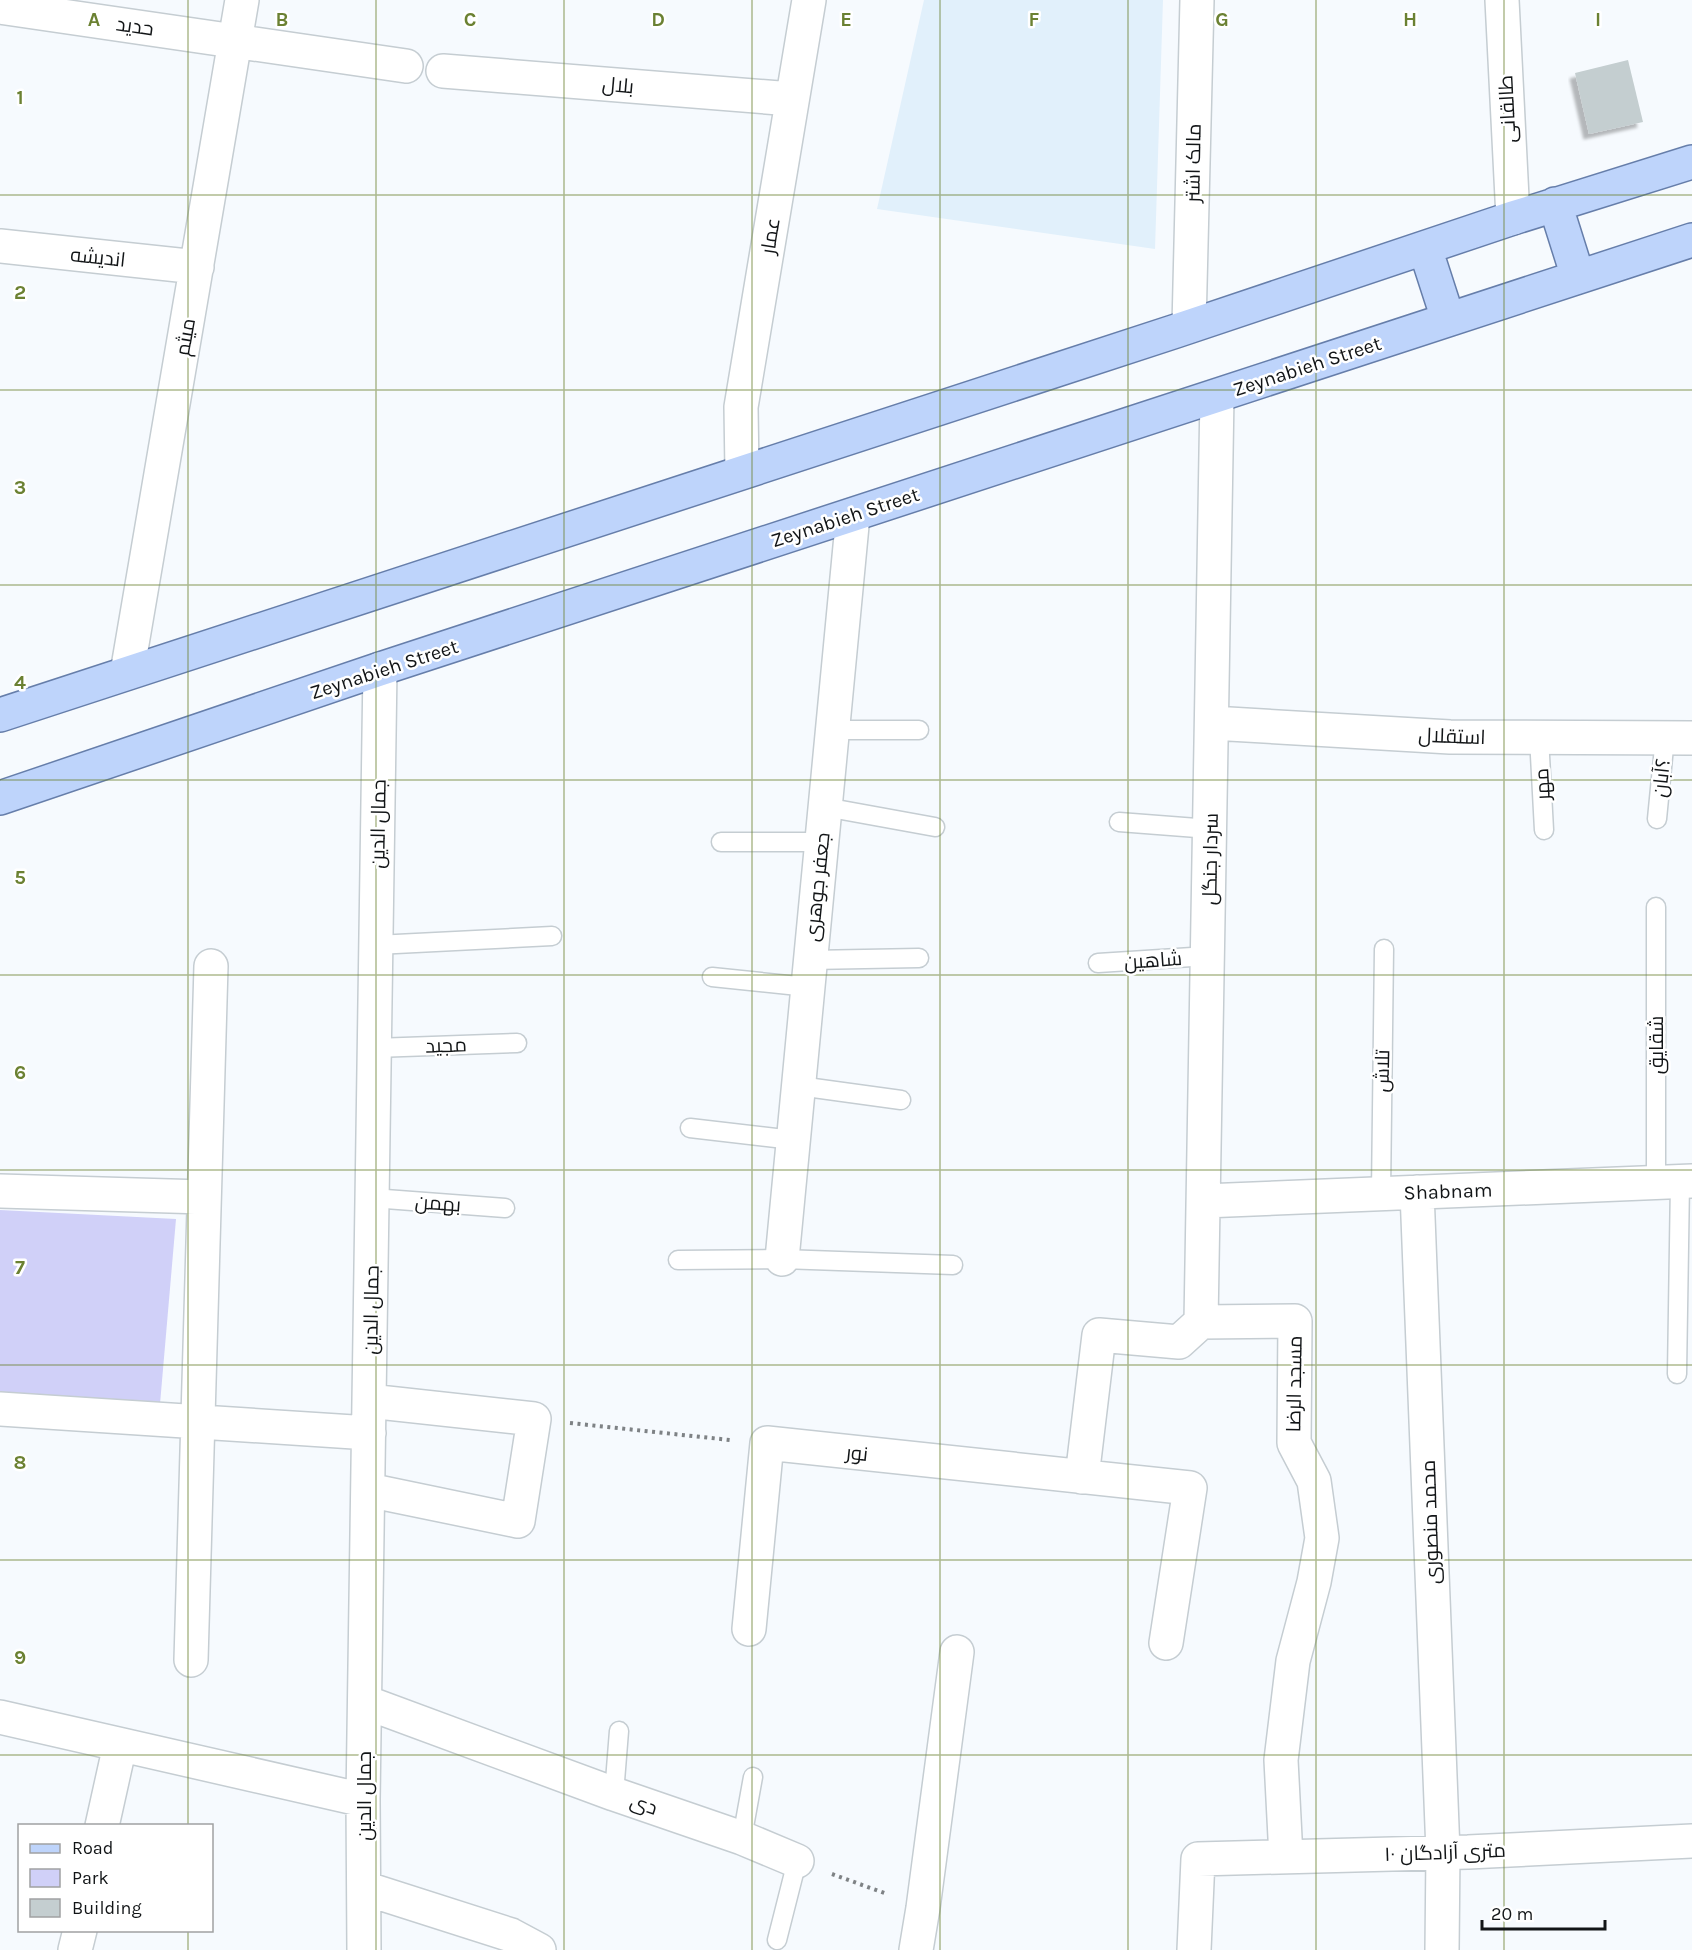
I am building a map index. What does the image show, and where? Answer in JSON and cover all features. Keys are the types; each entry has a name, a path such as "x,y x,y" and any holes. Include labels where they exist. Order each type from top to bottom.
{"main road":[{"path":"0,715 1555,204 1692,162"},
{"path":"1555,204 1578,277"},
{"name":"Zeynabieh Street","path":"0,798 380,669 1692,240"},
{"path":"1425,248 1448,319"}],"street":[{"name":"میثم","path":"127,673 242,0"},
{"name":"عمار","path":"742,472 741,407 809,0"},
{"name":"مالک اشتر","path":"1189,326 1197,0"},
{"name":"طالقانی","path":"1502,0 1513,218"},
{"name":"حدید","path":"0,7 235,40"},
{"path":"235,40 406,66"},
{"name":"بلال","path":"443,71 792,99"},
{"name":"اندیشه","path":"0,246 196,267"},
{"name":"سردار جنگل","path":"1201,1322 1217,396"},
{"name":"جعفر جوهری","path":"782,1259 853,514"},
{"name":"جمال الدین","path":"364,1950 363,1800 380,669"},
{"name":"استقلال","path":"1212,723 1450,737 1678,737"},
{"path":"191,1660 211,966"},
{"name":"Shabnam","path":"1204,1201 1676,1182"},
{"path":"0,1191 204,1197"},
{"name":"محمد منصوری","path":"1418,1192 1443,1852 1442,1950"},
{"name":"مسجد الرضا","path":"1201,1322 1295,1321 1294,1443 1314,1481 1322,1538 1314,1582 1293,1661 1281,1760 1286,1857"},
{"path":"1082,1477 1099,1335 1179,1342 1201,1322"},
{"path":"0,1409 197,1422 369,1417 534,1419 518,1521 368,1490"},
{"path":"749,1629 767,1443"},
{"name":"نور","path":"767,1443 1190,1488 1166,1643"},
{"path":"916,1950 957,1652"},
{"name":"دی","path":"365,1702 614,1794 742,1838 797,1861"},
{"path":"0,1717 363,1800"},
{"path":"102,1824 120,1745"},
{"name":"۱۰ متری آزادگان","path":"1194,1950 1198,1859 1443,1852 1692,1841"},
{"path":"364,1888 511,1935 539,1950"},
{"path":"75,1950 80,1932"}],"lane":[{"path":"832,730 919,730"},
{"name":"مهر","path":"1539,737 1544,830"},
{"name":"؟آبان","path":"1657,819 1678,737"},
{"path":"825,807 935,827"},
{"path":"1119,822 1210,829"},
{"path":"722,842 822,842"},
{"name":"شقایق","path":"1656,907 1676,1182 1677,1374"},
{"path":"376,945 552,936"},
{"name":"تلاش","path":"1381,1193 1384,949"},
{"name":"شاهین","path":"1098,963 1208,956"},
{"path":"712,977 809,974 919,958"},
{"name":"مجید","path":"375,1048 517,1043"},
{"path":"799,1086 901,1100"},
{"path":"690,1128 793,1140"},
{"name":"بهمن","path":"372,1198 505,1208"},
{"path":"678,1260 782,1259 954,1265"},
{"path":"614,1794 619,1731"},
{"path":"742,1838 753,1777"},
{"path":"777,1940 797,1861"}],"path":[{"path":"534,1419 767,1443"},
{"path":"797,1861 923,1908"}],"shaded area":[{"path":"924,0 1163,0 1155,249 877,209"}],"green space":[{"path":"0,1210 176,1219 160,1404 0,1394"}],"building":[{"path":"1628,60 1643,122 1589,134 1575,73"}]}
